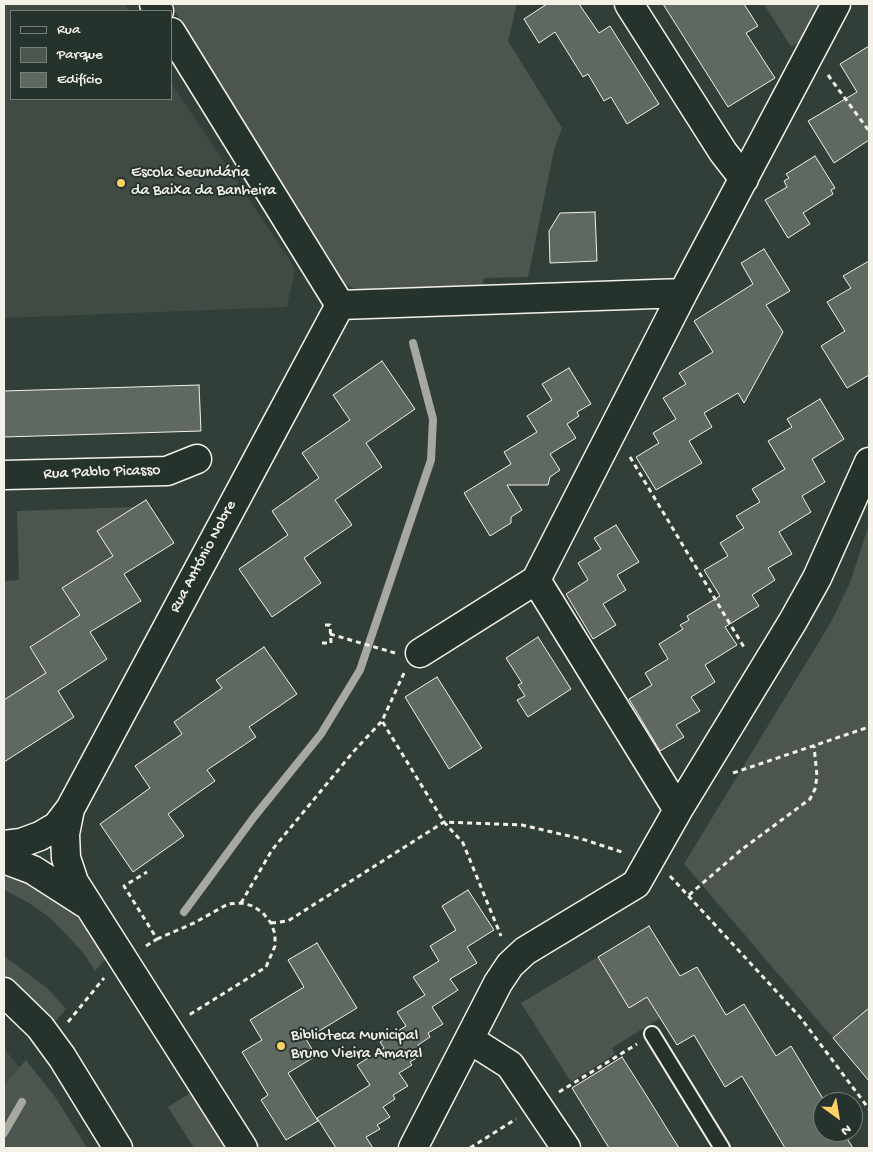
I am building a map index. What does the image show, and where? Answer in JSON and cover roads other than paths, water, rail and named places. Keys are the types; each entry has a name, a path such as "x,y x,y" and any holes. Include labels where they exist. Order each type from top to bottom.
{"street":[{"path":"629,4 723,152 744,180"},
{"path":"407,658 536,580 683,293 836,4"},
{"path":"172,34 340,305 683,293"},
{"name":"Rua António Nobre","path":"70,809 340,305"},
{"name":"Rua Pablo Picasso","path":"4,476 167,471 197,458"},
{"path":"413,1148 469,1039 510,965 525,951 636,884 678,810 766,667 817,578 869,462"},
{"path":"536,580 678,810"},
{"path":"4,845 20,843 40,836 57,826 70,809"},
{"path":"70,809 64,834 66,858 74,882 243,1148"},
{"path":"4,859 33,870 89,906"},
{"path":"4,992 40,1027 118,1148"},
{"path":"469,1039 510,1065 566,1148"}],"lane":[{"path":"652,1034 722,1148"}],"waterway":[{"path":"184,912 254,817 321,734 360,670 431,460 433,419 413,343"},
{"path":"4,1133 22,1102"}],"place":[{"name":"Escola Secundária da Baixa da Banheira","path":"121,183"},
{"name":"Biblioteca Municipal Bruno Vieira Amaral","path":"281,1046"}]}
